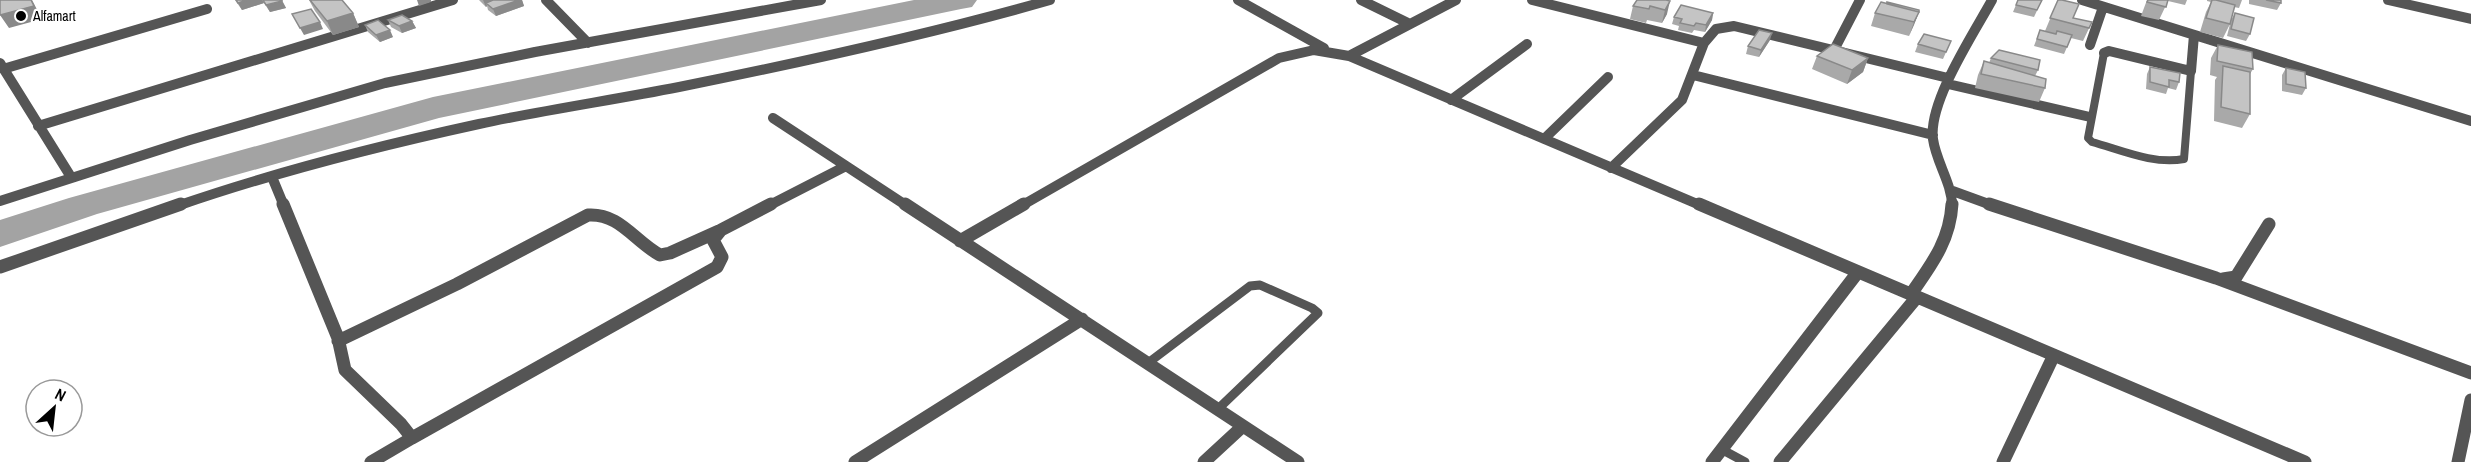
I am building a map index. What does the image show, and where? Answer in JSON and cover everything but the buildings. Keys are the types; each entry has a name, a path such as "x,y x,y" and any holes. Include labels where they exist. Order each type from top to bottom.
{"street":[{"path":"38,126 453,0"},
{"path":"546,0 588,43"},
{"path":"0,201 71,177 385,83 820,0"},
{"path":"0,267 194,200 329,161 479,124 679,87 834,54 995,16 1050,0"},
{"path":"1238,0 1325,48 1349,56 2305,462"},
{"path":"1360,0 1410,24"},
{"path":"1349,56 1456,0"},
{"path":"1532,0 1704,43"},
{"path":"1834,50 1860,0"},
{"path":"1780,462 1914,295 1941,251 1952,209 1950,190 1933,135 1933,127 1948,81 1992,0"},
{"path":"2082,0 2471,121"},
{"path":"2388,0 2471,19"},
{"path":"2090,45 2103,7"},
{"path":"71,177 1,65 207,9"},
{"path":"1611,168 1682,100 1704,43 1714,30 1725,26 1834,50 2090,117"},
{"path":"2104,53 2109,51 2190,71 2194,35"},
{"path":"1451,100 1527,44"},
{"path":"960,241 1279,58 1307,49 1325,48"},
{"path":"1693,75 1933,135"},
{"path":"1544,139 1608,77"},
{"path":"772,118 1298,462"},
{"path":"338,341 457,284 588,215 600,213 612,216 660,255 670,253 721,230 846,166"},
{"path":"272,177 338,341 345,370 401,424 412,438"},
{"path":"1950,190 2216,278 2471,373"},
{"path":"2216,278 2236,277 2269,224"},
{"path":"371,462 704,276 717,267 722,257 713,240 721,230"},
{"path":"1712,462 1858,272"},
{"path":"855,462 1082,319"},
{"path":"2003,462 2054,355"},
{"path":"2457,462 2471,400"},
{"path":"1204,462 1243,426"}],"lane":[{"path":"2104,53 2090,117 2088,138 2092,142 2165,160 2177,162 2184,159 2190,71"},
{"path":"1148,363 1250,286 1260,285 1312,308 1318,313 1218,409"},
{"path":"1721,449 1745,462"}],"waterway":[{"path":"0,234 83,206 433,108 961,0"}],"place":[{"name":"Alfamart","path":"21,16"}]}
